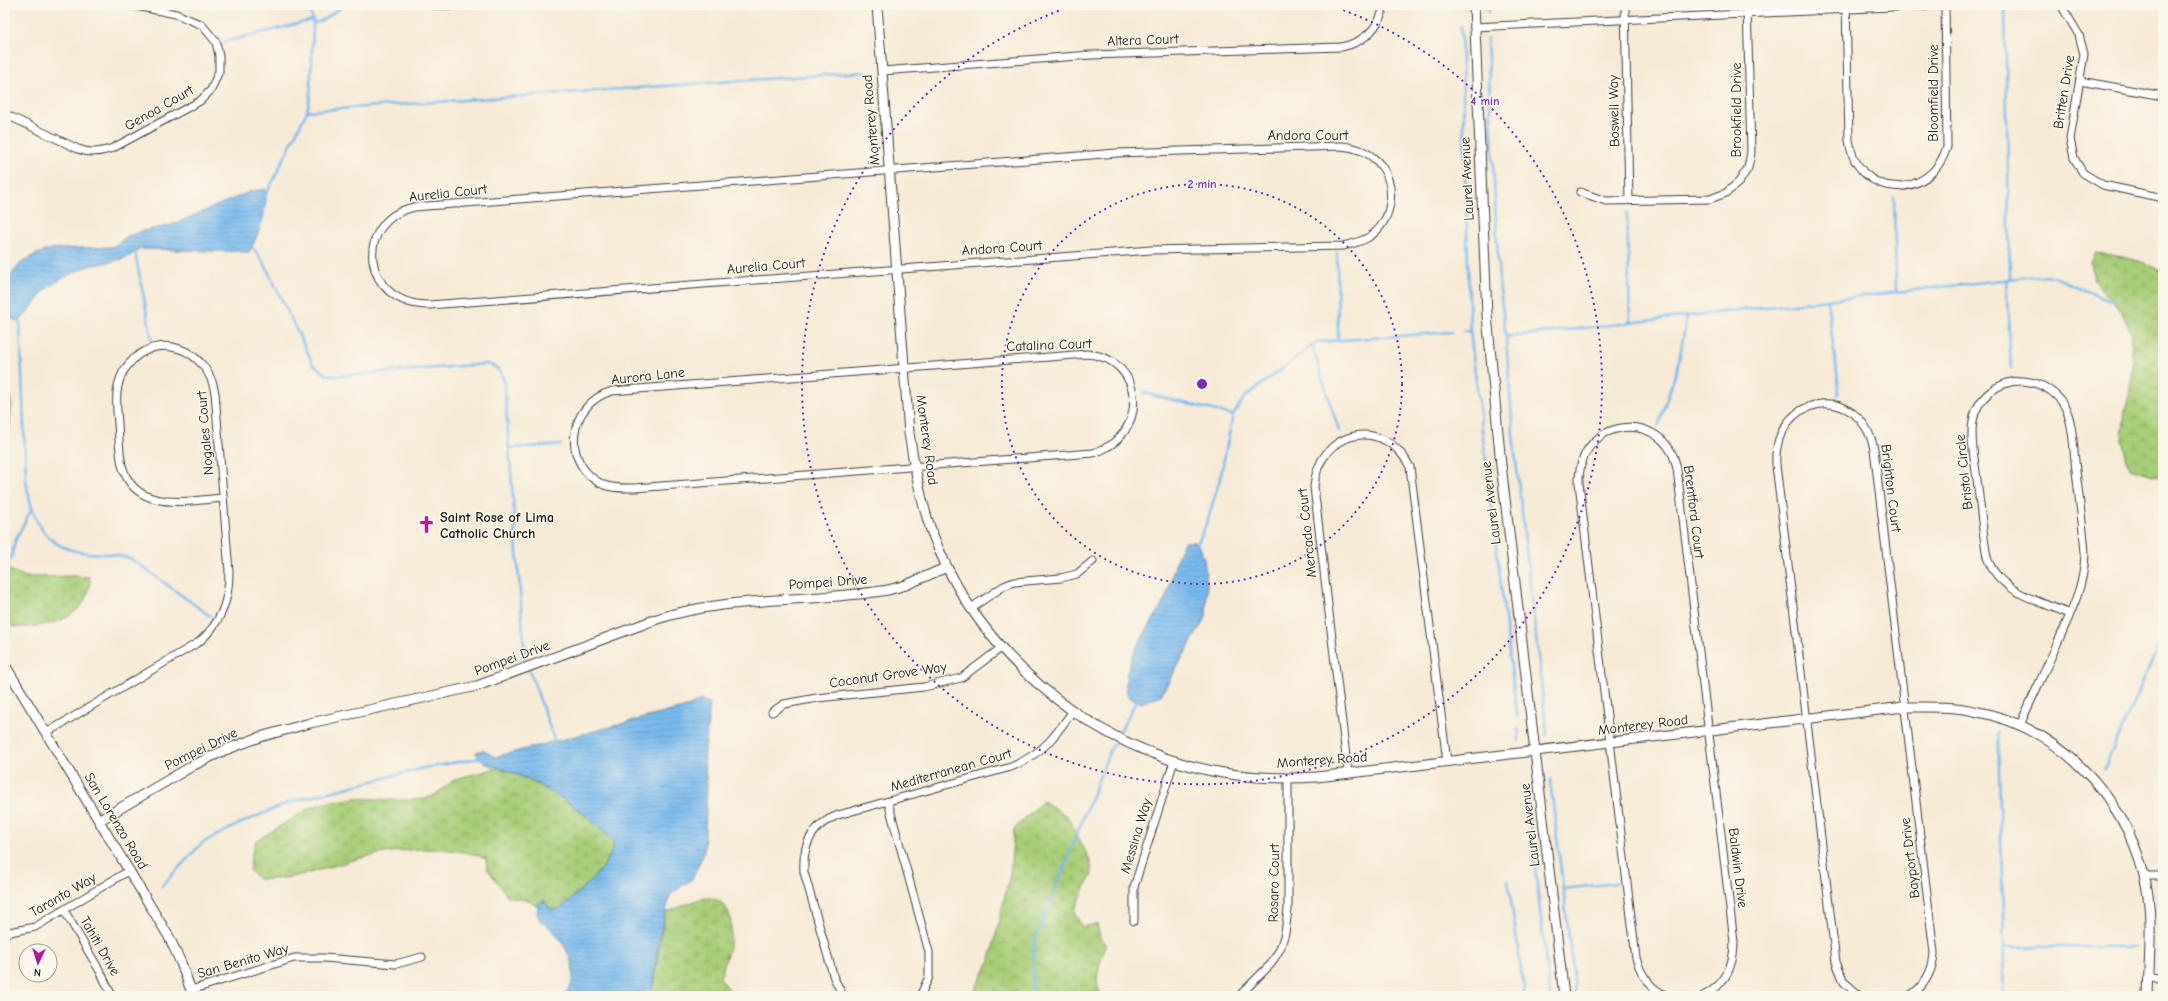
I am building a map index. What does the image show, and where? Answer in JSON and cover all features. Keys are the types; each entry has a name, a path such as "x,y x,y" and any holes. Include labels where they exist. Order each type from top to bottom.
{"street":[{"name":"Genoa Court","path":"5,114 78,149 100,152 113,148 203,98 214,83 220,64 218,49 208,30 186,17 131,5"},
{"path":"431,5 456,5"},
{"name":"Monterey Road","path":"877,5 904,367 914,466 932,530 947,567 971,608 1001,648 1026,674 1072,712 1123,741 1174,761 1238,775 1288,778 1348,773 1536,752 1904,708 1934,707 1975,711 2020,725 2047,740 2066,754 2088,773 2108,797 2125,823 2136,848 2144,876 2149,919 2148,996"},
{"name":"Altera Court","path":"882,71 1091,55 1341,47 1357,42 1372,31 1382,15 1384,5"},
{"name":"Laurel Avenue","path":"1474,5 1487,314 1501,464 1564,996"},
{"name":"Boswell Way","path":"1625,5 1629,200"},
{"name":"Brookfield Drive","path":"1580,192 1606,201 1710,199 1726,193 1744,175 1751,152 1747,5"},
{"path":"1474,27 1625,21 1846,7 1932,5"},
{"name":"Bloomfield Drive","path":"1846,7 1849,140 1852,152 1858,166 1868,177 1889,186 1906,187 1924,181 1934,173 1942,161 1947,147 1945,5"},
{"name":"Britten Drive","path":"2061,5 2079,35 2084,54 2070,139 2074,158 2083,173 2103,185 2163,198"},
{"path":"2080,81 2163,96"},
{"name":"Andora Court","path":"890,170 1117,153 1341,146 1362,151 1376,161 1385,173 1390,192 1388,212 1379,228 1365,239 1343,246 1151,250 897,268"},
{"name":"Aurelia Court","path":"890,170 414,207 394,215 385,224 375,242 373,262 377,276 388,291 400,300 418,305 897,268"},
{"name":"Nogales Court","path":"46,733 191,647 211,630 225,606 229,584 223,498 215,393 208,371 192,354 177,348 161,347 140,354 127,365 120,377 117,391 121,459 126,476 142,493 160,501 175,502 223,498"},
{"name":"Catalina Court","path":"904,367 1093,355 1107,359 1119,368 1128,380 1134,397 1132,416 1126,432 1118,440 1100,451 1079,454 914,466"},
{"name":"Aurora Lane","path":"904,367 612,391 597,397 583,410 577,423 574,440 576,453 587,473 606,486 622,488 914,466"},
{"name":"Bristol Circle","path":"2020,725 2070,614 2082,584 2085,554 2069,419 2065,408 2052,392 2035,383 2024,381 2008,382 1993,390 1986,396 1979,405 1973,420 1973,442 1987,557 1992,569 2004,584 2070,614"},
{"name":"Brighton Court","path":"1806,720 1775,455 1779,435 1790,418 1814,405 1838,406 1848,409 1862,421 1872,439 1904,708"},
{"name":"Brentford Court","path":"1610,743 1579,476 1584,453 1592,442 1602,434 1623,428 1634,428 1655,435 1668,447 1674,458 1708,731"},
{"name":"Mercado Court","path":"1348,773 1314,487 1317,471 1326,454 1341,440 1360,435 1376,436 1396,446 1410,467 1447,762"},
{"path":"971,608 1009,584 1022,580 1061,578 1077,574 1093,561"},
{"name":"Pompei Drive","path":"100,820 194,765 225,750 260,737 310,723 465,689 517,672 682,611 736,603 879,592 906,585 947,567"},
{"name":"Coconut Grove Way","path":"772,712 784,704 817,698 924,687 961,678 1001,648"},
{"name":"San Lorenzo Road","path":"5,665 100,820 169,937 192,993"},
{"name":"Bayport Drive","path":"1904,708 1934,953 1933,962 1928,977 1919,989 1909,996"},
{"name":"Mediterranean Court","path":"843,996 834,978 804,872 804,855 807,841 818,826 829,819 1012,767 1030,759 1051,741 1072,712"},
{"path":"1806,720 1836,962 1844,982 1860,996"},
{"name":"Baldwin Drive","path":"1703,996 1713,991 1723,981 1731,967 1734,951 1708,731"},
{"path":"1610,743 1636,958 1643,976 1654,988 1667,996"},
{"name":"Messina Way","path":"1134,921 1134,887 1174,761"},
{"name":"Rosaro Court","path":"1239,996 1271,964 1280,949 1286,930 1288,910 1288,778"},
{"name":"Mediterranean Court","path":"888,802 929,952 929,977 920,996"},
{"name":"Taranto Way","path":"5,933 35,926 130,870"},
{"path":"2144,876 2163,876"},
{"name":"Tahiti Drive","path":"64,910 101,972 112,996"},
{"name":"San Benito Way","path":"192,993 294,958 324,958 396,964 422,956"},
{"path":"2149,978 2163,979"}],"green space":[{"path":"2096,253 2139,261 2163,273 2163,478 2129,468 2122,440 2125,411 2132,383 2132,334 2123,315 2110,298 2094,282 2091,262"},
{"path":"5,384 12,405 5,458"},
{"path":"5,568 26,577 90,577 88,592 82,604 73,613 61,620 33,626 5,626"},
{"path":"498,768 520,776 569,802 588,816 614,842 612,851 607,861 600,870 560,909 551,910 539,903 538,907 528,900 508,897 487,868 486,859 472,854 456,851 422,849 372,855 308,873 283,878 258,879 250,871 251,856 256,841 311,807 356,798 395,800 425,799 435,795 455,779"},
{"path":"1043,801 1067,816 1090,860 1092,874 1074,911 1082,927 1097,924 1100,937 1106,943 1097,977 1099,990 1103,996 972,996 990,960 1010,874 1014,829"},
{"path":"704,897 717,900 726,907 730,917 730,942 720,978 734,996 651,996 665,913"}],"water":[{"path":"265,189 266,197 262,222 249,252 139,249 133,254 119,260 88,266 56,282 41,295 18,322 5,314 6,280 23,261 37,254 51,249 113,247 128,236 143,231 172,225 251,191"},
{"path":"1184,542 1194,542 1200,547 1204,559 1207,584 1206,617 1161,695 1141,703 1128,696 1126,684 1127,671 1131,659 1165,599 1178,555"},
{"path":"700,700 710,703 704,761 707,786 704,853 692,879 670,895 659,938 651,996 561,996 569,989 573,979 572,968 564,945 548,926 540,921 537,913 539,903 545,901 551,910 560,909 600,870 612,851 614,842 581,811 563,799 509,771 487,764 482,761 476,752 484,750 495,757 690,706"}],"waterway":[{"path":"265,197 307,111 310,97 313,28 313,20 307,5"},
{"path":"313,23 321,21 345,5"},
{"path":"1488,5 1489,12"},
{"path":"2005,9 2010,279"},
{"path":"224,42 313,20"},
{"path":"1461,26 1470,331 1517,716"},
{"path":"1487,38 1499,281 1506,337 1513,434 1547,735"},
{"path":"307,111 865,72"},
{"path":"1894,197 1896,292"},
{"path":"1627,213 1630,323"},
{"path":"253,248 264,263 313,364 327,375 337,376 486,364 495,367 501,374 504,380 525,658 555,742"},
{"path":"135,252 152,340"},
{"path":"1337,252 1338,340"},
{"path":"1506,337 2045,275 2063,280 2097,296 2115,302"},
{"path":"2006,279 2011,369"},
{"path":"1827,300 1838,380 1838,395"},
{"path":"1658,426 1678,366 1687,316"},
{"path":"20,322 26,479 31,507 42,530 60,545 73,550 88,553 116,555 133,560 210,616"},
{"path":"1464,331 1470,331"},
{"path":"1196,547 1207,522 1220,479 1233,415 1244,398 1317,342 1451,332"},
{"path":"1312,346 1339,431"},
{"path":"1144,393 1233,415"},
{"path":"509,448 561,445"},
{"path":"11,559 15,541 31,510"},
{"path":"2104,769 2163,636"},
{"path":"1032,996 1034,943 1110,750 1137,700"},
{"path":"1518,729 1519,740"},
{"path":"1998,733 2004,947 2003,996"},
{"path":"162,886 202,843 237,825 290,802 424,768 481,758"},
{"path":"1550,779 1576,996"},
{"path":"1526,791 1550,996"},
{"path":"1508,880 1525,996"},
{"path":"1563,889 1616,883"},
{"path":"2004,947 2134,947"}],"place":[{"name":"Saint Rose of Lima Catholic Church","path":"427,525"}]}
